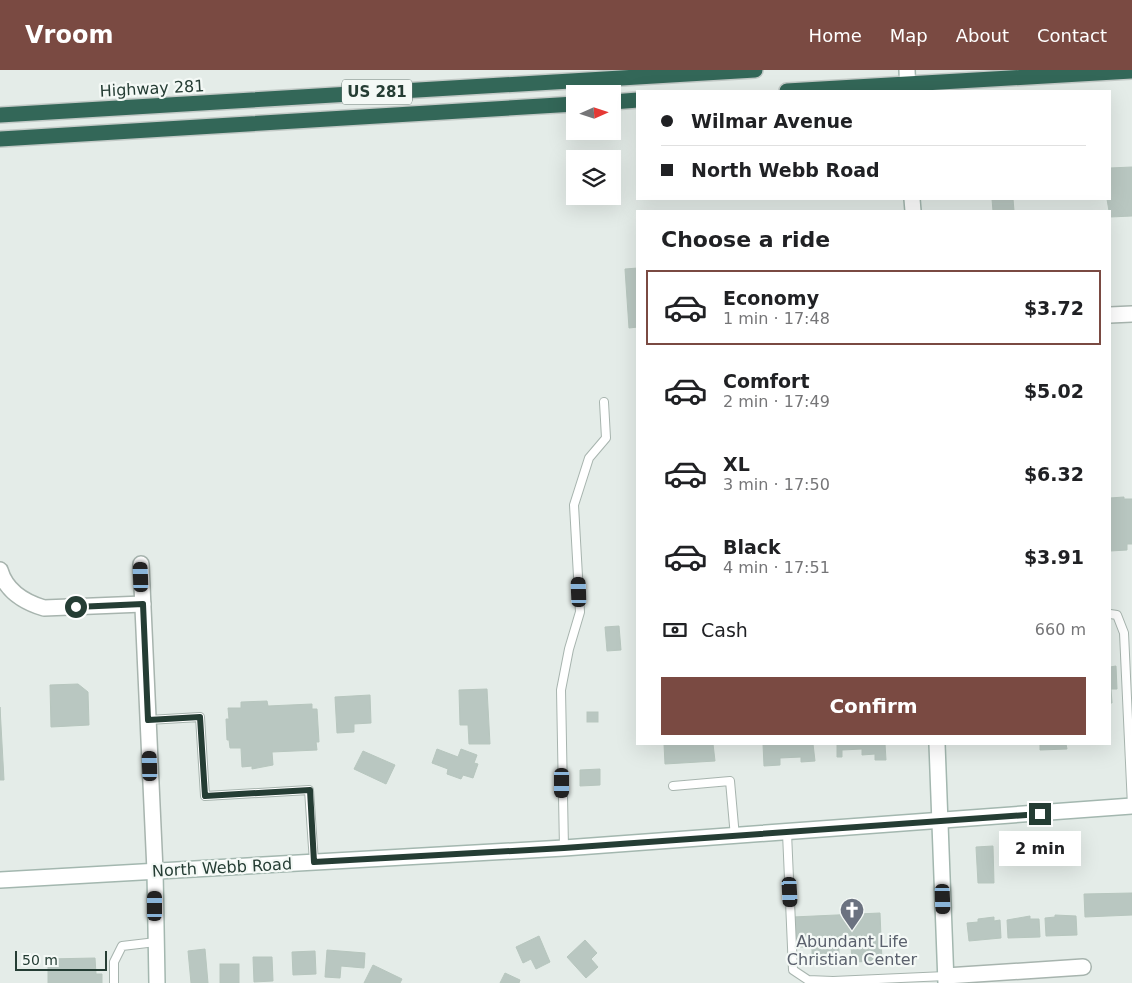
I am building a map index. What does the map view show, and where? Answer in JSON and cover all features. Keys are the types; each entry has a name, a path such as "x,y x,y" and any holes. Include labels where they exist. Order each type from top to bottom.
{"highway":[{"name":"Highway 281","path":"0,115 755,70"},
{"path":"800,90 907,82 1132,71"},
{"path":"621,101 636,100"},
{"name":"US 281","path":"0,139 566,105"}],"main road":[{"path":"1111,316 1132,314"},
{"path":"141,564 155,871 157,983"},
{"path":"0,570 2,577 18,596 29,604 44,608 143,604"},
{"path":"937,745 946,979 1084,967"},
{"name":"North Webb Road","path":"0,880 564,848 941,822 1132,806"}],"lane":[{"path":"564,848 561,690 569,650 580,612 574,505 580,480 590,458 606,438 604,402"},
{"path":"1111,614 1117,615 1124,633 1132,806"},
{"path":"148,720 200,717 205,796 310,790 314,862"},
{"path":"673,786 730,781 735,836"},
{"path":"787,833 793,970 808,980 946,979"},
{"path":"114,983 114,962 122,946 156,942"}],"building":[{"path":"1132,167 1132,216 1111,217 1111,210 1109,210 1107,200 1111,200 1111,168"},
{"path":"992,200 1013,200 1014,210 993,210"},
{"path":"636,268 636,327 629,328 625,269"},
{"path":"1124,497 1124,499 1132,499 1132,544 1127,544 1127,550 1111,551 1111,498"},
{"path":"619,626 621,650 607,651 605,627"},
{"path":"1116,666 1117,689 1111,689 1111,667"},
{"path":"78,684 88,692 89,725 51,727 50,685"},
{"path":"487,689 490,744 469,744 468,725 460,725 459,690"},
{"path":"370,695 371,723 354,724 354,732 337,733 335,697"},
{"path":"267,701 268,706 312,704 312,709 317,709 319,742 316,742 317,750 272,752 273,765 252,769 252,766 242,767 241,748 230,748 229,740 227,740 226,719 229,719 228,708 241,708 241,702"},
{"path":"0,707 4,780 0,780"},
{"path":"587,712 598,712 598,722 587,722"},
{"path":"664,745 713,745 715,761 665,764"},
{"path":"763,745 813,745 815,761 801,762 801,757 780,758 780,765 764,766"},
{"path":"837,745 885,745 886,760 875,760 875,754 862,755 862,749 842,750 842,757 837,757"},
{"path":"1040,745 1066,745 1067,749 1040,750"},
{"path":"437,749 458,757 461,749 477,755 474,763 478,764 473,778 463,775 461,779 447,774 448,769 432,763"},
{"path":"363,751 395,765 386,784 354,769"},
{"path":"600,769 600,785 580,786 580,770"},
{"path":"993,846 994,883 978,883 976,847"},
{"path":"1132,893 1132,915 1085,917 1084,894"},
{"path":"880,913 882,961 852,962 851,945 839,945 839,953 812,954 812,947 794,947 793,917"},
{"path":"1055,915 1076,916 1077,935 1046,936 1045,918 1055,917"},
{"path":"1030,916 1030,919 1039,919 1040,937 1008,938 1007,920"},
{"path":"994,917 994,921 1000,920 1001,938 969,941 967,923 978,922 978,919"},
{"path":"539,936 550,962 536,969 531,959 523,963 516,947"},
{"path":"585,940 597,953 591,959 598,967 586,978 567,957"},
{"path":"205,949 208,983 191,983 188,951"},
{"path":"327,950 365,953 364,968 341,966 340,978 325,977"},
{"path":"315,951 316,974 293,975 292,952"},
{"path":"253,957 272,957 273,981 254,982"},
{"path":"95,958 96,974 102,974 102,983 48,983 48,959"},
{"path":"220,964 239,964 239,983 220,983"},
{"path":"373,965 402,979 400,983 364,983"},
{"path":"505,973 520,980 519,983 500,983"}],"place":[{"name":"Abundant Life Christian Center","path":"852,931"}],"route":[{"path":"76,607 143,604 148,720 200,717 205,796 310,790 314,862 564,848 1040,814"}]}
